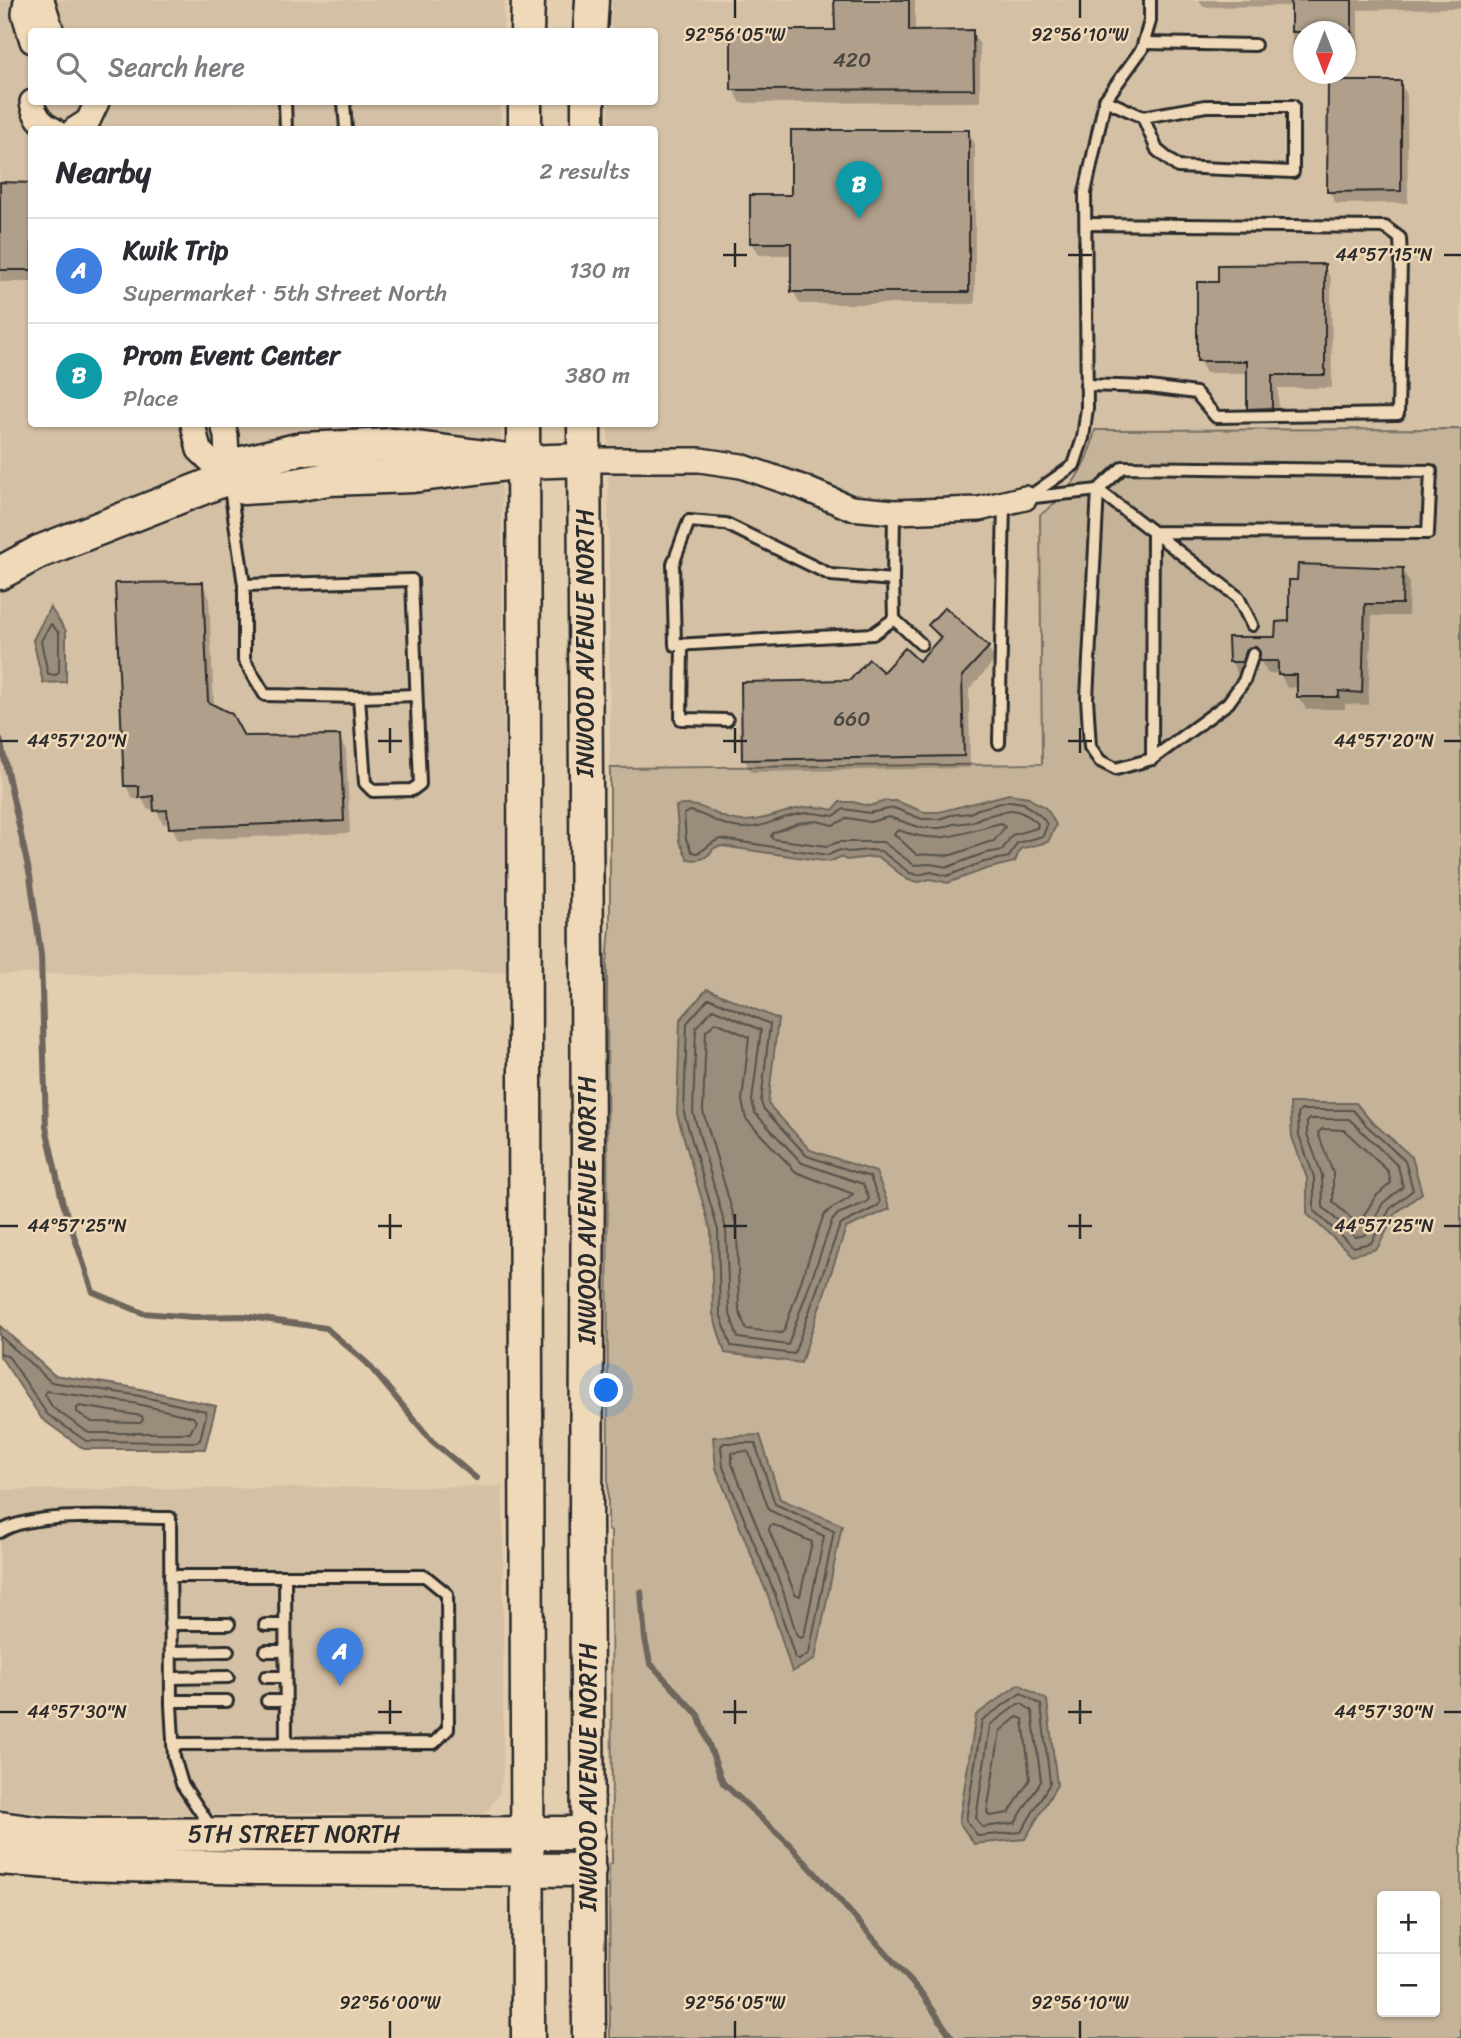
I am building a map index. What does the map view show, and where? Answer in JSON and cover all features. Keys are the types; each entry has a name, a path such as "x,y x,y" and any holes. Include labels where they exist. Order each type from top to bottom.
{"main road":[{"path":"527,28 528,0"},
{"path":"590,28 592,0"},
{"path":"525,105 525,126"},
{"path":"588,105 588,126"},
{"path":"523,427 528,2038"},
{"name":"INWOOD AVENUE NORTH","path":"584,427 589,2038"},
{"path":"0,573 39,552 228,478 243,488 295,485 328,479 413,476 523,462 583,460"},
{"name":"5TH STREET NORTH","path":"0,1828 43,1834 88,1835 589,1833"},
{"name":"5TH STREET NORTH","path":"0,1858 76,1864 258,1868 589,1870"}],"street":[{"path":"26,0 24,14 28,28"},
{"path":"42,0 51,28"},
{"path":"33,105 37,118 46,126"},
{"path":"194,427 199,450 228,478"},
{"path":"224,427 228,478"},
{"path":"583,460 700,460 741,466 851,508 894,512 979,509 1015,501"}],"lane":[{"path":"1015,501 1074,465 1083,438 1087,408 1085,193 1105,100 1142,49 1150,21 1150,0"},
{"path":"1144,43 1255,44"},
{"path":"1105,100 1143,117 1206,106 1293,106 1293,172 1178,167 1157,150 1143,117"},
{"path":"285,105 286,126"},
{"path":"344,105 346,126"},
{"path":"1086,224 1385,227 1400,238 1401,260 1398,414 1216,417 1196,393 1149,387 1086,386"},
{"path":"1015,501 1098,490 1123,467 1431,471 1428,533 1153,532"},
{"path":"228,478 244,585 244,660 265,695 416,695"},
{"path":"1098,490 1238,597 1252,625"},
{"path":"1098,490 1087,698 1090,747 1100,761 1116,769 1152,759 1228,703 1244,681 1253,654"},
{"path":"999,743 1015,501"},
{"path":"894,512 894,619 921,643"},
{"path":"893,580 831,575 726,524 689,521 673,564 675,645 873,634 894,619"},
{"path":"1152,759 1153,532"},
{"path":"244,585 412,580 420,784 412,790 373,791 365,783 359,697"},
{"path":"682,644 681,719 727,720"},
{"path":"0,1532 15,1524 38,1519 170,1518 174,1757 182,1784 217,1835"},
{"path":"170,1576 425,1576 447,1594 448,1729 434,1743 173,1744"},
{"path":"285,1576 286,1743"},
{"path":"170,1625 229,1625"},
{"path":"265,1625 285,1625"},
{"path":"171,1652 228,1651"},
{"path":"266,1651 285,1651"},
{"path":"171,1678 228,1677"},
{"path":"266,1677 285,1677"},
{"path":"171,1701 227,1701"},
{"path":"267,1701 285,1701"}],"shaded area":[{"path":"0,0 504,0 503,28 28,28 28,105 501,105 501,126 28,126 28,427 501,427 506,972 0,974"},
{"path":"612,0 1461,0 1461,429 1095,430 1089,454 1072,484 1058,501 1040,515 1042,764 610,768 608,427 658,427 658,126 609,126 609,105 658,105 658,28 611,28"},
{"path":"1461,429 1461,2038 610,2038 609,1865 612,1864 611,1531 608,1530 607,963 610,928 610,768 1042,764 1040,515 1069,488 1083,466 1095,430"},
{"path":"503,1486 503,1773 499,1794 488,1810 474,1819 391,1823 341,1813 95,1815 0,1809 0,1490"}],"water":[{"path":"50,607 66,631 66,682 43,683 33,640"},
{"path":"1009,794 1029,797 1047,810 1056,825 1048,842 1020,849 1015,862 948,883 930,879 919,882 908,880 880,858 871,857 847,860 840,857 830,862 722,846 714,848 703,858 688,859 679,841 676,806 695,806 743,821 809,807 833,810 840,802 869,806 896,801 924,812 939,812"},
{"path":"707,989 778,1019 768,1104 810,1150 876,1172 890,1209 846,1228 801,1363 725,1353 713,1314 711,1231 677,1114 680,1020"},
{"path":"1290,1103 1356,1103 1369,1119 1412,1157 1422,1193 1396,1213 1377,1249 1352,1255 1307,1214 1307,1178 1292,1137"},
{"path":"0,1326 54,1375 136,1388 216,1406 205,1449 84,1449 42,1419 0,1356"},
{"path":"760,1435 780,1499 842,1525 815,1659 792,1672 768,1596 716,1468 713,1437"},
{"path":"1019,1684 1047,1700 1057,1785 1025,1839 974,1844 959,1822 976,1715"}],"building":[{"path":"834,0 909,0 909,31 973,30 974,89 731,90 731,30 835,30"},
{"path":"1291,0 1352,0 1352,21 1293,21 1291,32"},
{"path":"1401,81 1401,191 1327,192 1328,84"},
{"path":"791,130 969,130 969,292 791,292 791,243 750,243 750,195 791,195"},
{"path":"0,182 28,183 28,270 0,270"},
{"path":"1325,264 1325,375 1272,375 1272,408 1247,409 1247,361 1197,361 1197,282 1218,282 1218,265"},
{"path":"1298,564 1403,568 1402,604 1365,604 1362,693 1339,691 1339,697 1297,697 1297,675 1278,675 1278,661 1259,661 1260,652 1255,646 1247,649 1242,662 1229,662 1228,637 1275,637 1276,622 1289,621 1289,580 1297,580"},
{"path":"203,582 208,702 232,714 244,736 340,735 344,821 169,828 167,810 154,811 153,796 139,798 139,786 124,786 115,583"},
{"path":"945,607 989,647 962,676 964,756 742,760 741,682 850,680 869,659 883,672 905,648 919,661 941,637 928,625"}],"waterway":[{"path":"0,739 30,876 41,955 46,1127 62,1200 93,1292 143,1313 192,1317 243,1316 326,1328 367,1363 432,1441 476,1478"},
{"path":"641,1592 650,1663 698,1715 723,1783 790,1845 922,1994 952,2038"}],"place":[{"name":"Prom Event Center","path":"859,219"},
{"name":"Kwik Trip","path":"340,1686"}]}
